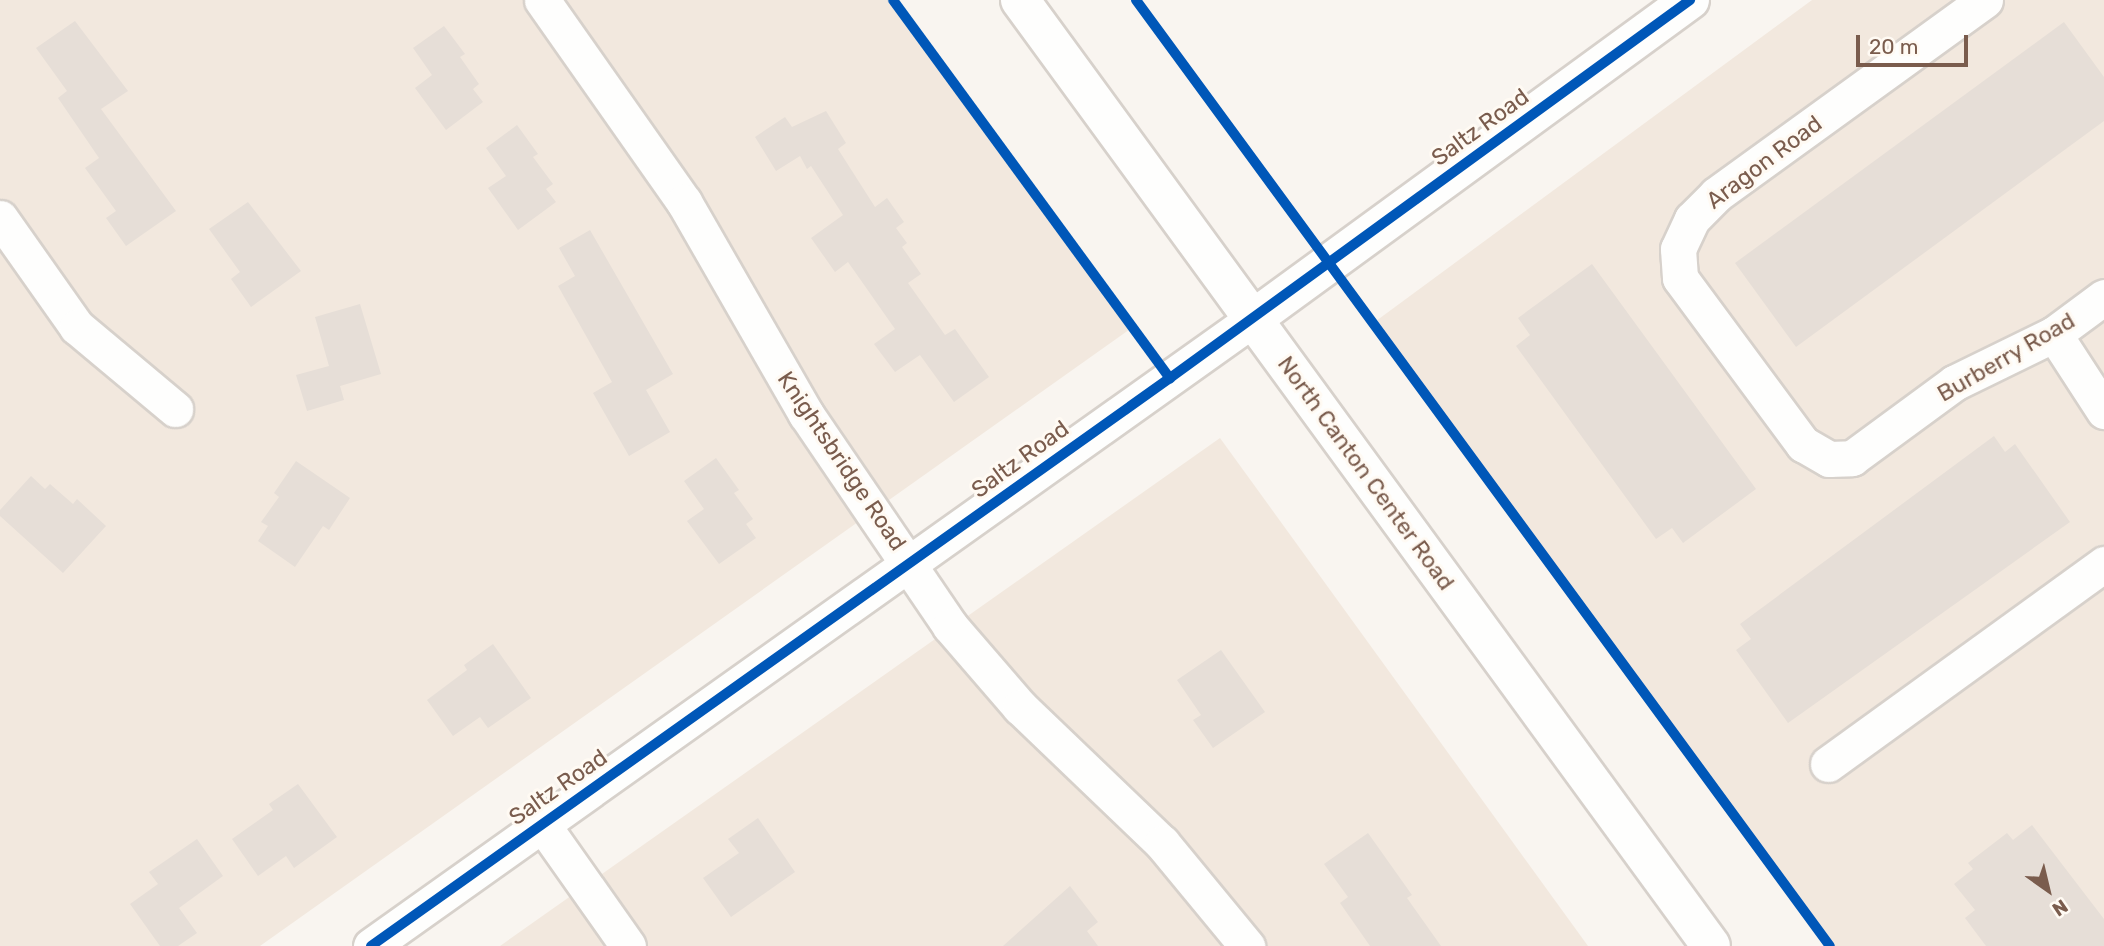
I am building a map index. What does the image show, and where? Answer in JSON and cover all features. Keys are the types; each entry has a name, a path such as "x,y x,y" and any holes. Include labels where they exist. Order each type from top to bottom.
{"main road":[{"name":"North Canton Center Road","path":"1020,0 1711,946"},
{"name":"Saltz Road","path":"1253,318 1690,0"}],"street":[{"name":"Knightsbridge Road","path":"542,0 684,202 806,414 911,563 950,626 986,672 1162,843 1247,946"},
{"name":"Aragon Road","path":"1874,442 1852,458 1829,459 1803,444 1681,278 1678,249 1692,219 1716,195 1985,0"},
{"path":"0,218 77,327 175,409"},
{"name":"Burberry Road","path":"1874,442 1954,383 2054,334 2104,297"},
{"name":"Saltz Road","path":"371,946 1253,318"},
{"path":"2054,334 2104,411"},
{"path":"1828,764 2104,564"},
{"path":"542,824 628,946"}],"shaded area":[{"path":"0,0 893,0 1133,327 260,946 0,946"},
{"path":"1812,0 2104,0 2104,946 1828,946 1376,321"},
{"path":"1220,438 1588,946 500,946"}],"building":[{"path":"75,21 128,91 101,109 176,211 126,246 106,218 116,211 85,168 99,158 58,98 67,91 36,48"},
{"path":"2064,22 2104,77 2104,121 1796,347 1735,263"},
{"path":"444,26 465,54 460,57 479,84 473,89 483,102 446,130 415,88 432,75 413,48"},
{"path":"826,111 846,143 838,149 875,207 887,198 904,222 896,228 907,243 902,247 921,274 908,283 945,335 955,329 989,377 954,402 920,355 895,372 874,344 895,329 848,262 835,272 811,238 843,215 811,166 807,169 800,156 776,171 755,137 785,117 792,127"},
{"path":"517,125 538,154 533,157 553,184 546,189 556,202 518,230 488,188 506,176 486,148"},
{"path":"248,202 301,271 251,307 231,279 240,272 209,229"},
{"path":"590,230 673,374 646,390 670,432 629,456 593,393 612,382 558,286 575,276 559,248"},
{"path":"1592,264 1756,489 1683,543 1672,528 1656,539 1516,346 1530,335 1518,318"},
{"path":"360,304 381,374 340,386 344,400 307,411 296,375 329,366 315,317"},
{"path":"1994,436 2005,452 2015,444 2070,522 1788,723 1736,650 1751,639 1740,624"},
{"path":"716,458 739,490 734,493 753,519 746,524 756,538 719,564 687,521 704,509 684,481"},
{"path":"296,461 350,498 329,530 323,526 295,567 258,541 268,526 261,522 279,497 274,493"},
{"path":"31,476 45,489 50,484 73,504 77,499 106,526 63,573 0,516 0,510"},
{"path":"493,644 531,698 488,728 480,717 453,736 427,700 467,670 464,665"},
{"path":"1221,650 1265,712 1213,748 1193,720 1201,715 1177,680"},
{"path":"298,784 337,837 294,868 286,856 258,876 232,839 273,810 269,804"},
{"path":"758,818 795,872 731,917 703,878 739,853 728,839"},
{"path":"2032,825 2104,919 2104,946 1986,946 1965,918 1975,910 1954,884 1973,869 1968,863 2007,833 2013,840"},
{"path":"1368,833 1412,895 1407,898 1441,946 1370,946 1340,903 1348,897 1324,864"},
{"path":"197,839 223,876 179,908 197,933 178,946 160,946 130,904 158,884 149,872"},
{"path":"1070,886 1098,922 1087,931 1098,946 1003,946"}],"cycle path":[{"path":"893,0 1170,378"},
{"path":"1136,0 1830,946"},
{"path":"371,946 1170,378 1690,0"}]}
